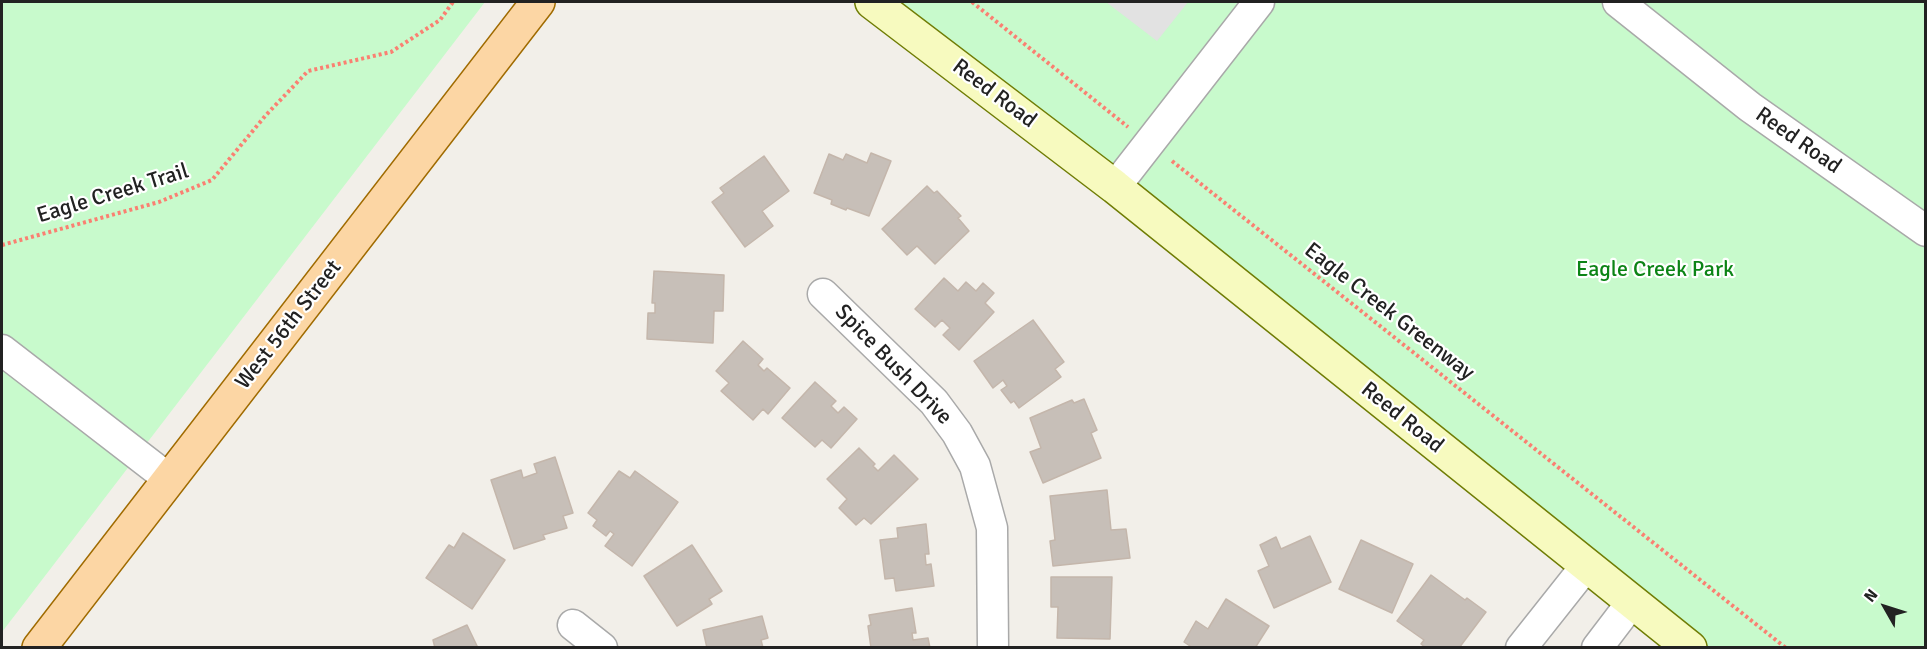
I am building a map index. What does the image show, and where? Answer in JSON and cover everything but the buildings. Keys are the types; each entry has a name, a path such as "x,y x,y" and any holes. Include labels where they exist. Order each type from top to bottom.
{"main road":[{"name":"West 56th Street","path":"39,648 538,2"},
{"name":"Reed Road","path":"872,2 1115,187 1690,648"}],"street":[{"path":"1115,187 1259,2"},
{"name":"Reed Road","path":"1618,2 1750,108 1926,231"},
{"name":"Spice Bush Drive","path":"824,294 942,411 975,466 992,528 993,648"},
{"path":"2,350 169,479"},
{"path":"1521,648 1586,566"},
{"path":"1597,648 1632,602"},
{"path":"573,625 602,648"}],"path":[{"name":"Eagle Creek Trail","path":"2,245 159,201 212,180 266,115 308,71 391,52 440,20 453,2"},
{"name":"Eagle Creek Greenway","path":"972,2 1786,648"}],"green space":[{"path":"2,2 485,2 2,632"},
{"name":"Eagle Creek Park","path":"880,2 1925,2 1925,647 1700,647"}],"shaded area":[{"path":"1106,2 1188,2 1157,41"}]}
